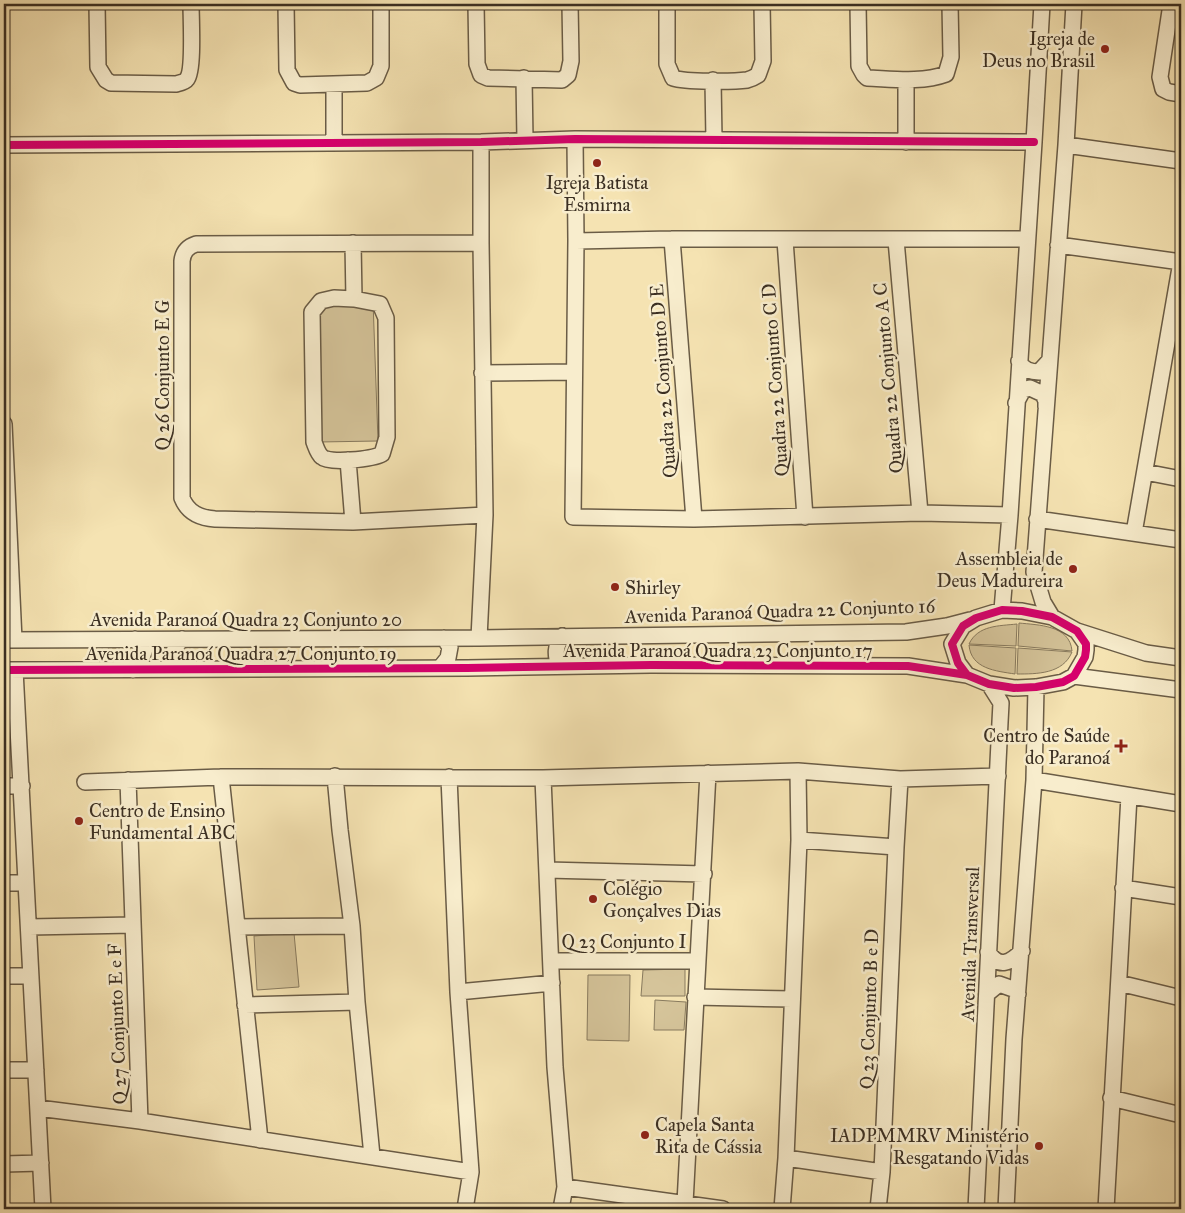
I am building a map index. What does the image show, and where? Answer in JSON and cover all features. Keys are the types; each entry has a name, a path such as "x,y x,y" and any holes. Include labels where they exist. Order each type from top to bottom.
{"street":[{"path":"97,4 98,66 106,80 111,82 176,84 188,78 191,66 191,4"},
{"path":"286,4 287,70 294,83 300,85 367,82 376,78 381,66 381,4"},
{"path":"476,4 477,64 481,75 488,78 562,80 568,75 571,61 570,4"},
{"path":"668,4 667,64 672,78 680,80 749,80 758,76 763,62 762,4"},
{"path":"858,4 860,66 864,75 867,78 906,80 946,74 951,57 950,4"},
{"path":"1002,610 1010,515 1042,4"},
{"path":"1052,617 1043,602 1034,572 1066,145 1074,4"},
{"path":"1170,4 1160,76 1163,89 1181,94"},
{"path":"524,78 525,140"},
{"path":"713,80 714,140"},
{"path":"906,80 906,142"},
{"path":"334,84 334,143"},
{"path":"4,145 481,142 575,139 1034,142"},
{"path":"575,139 576,241 573,517 694,519 920,513 1010,515"},
{"path":"479,638 485,515 481,142"},
{"path":"1066,145 1181,161"},
{"path":"576,241 672,239 1027,239"},
{"name":"Quadra 22 Conjunto D E","path":"672,239 694,519"},
{"name":"Quadra 22 Conjunto C D","path":"785,240 805,517"},
{"name":"Quadra 22 Conjunto A C","path":"896,240 920,513"},
{"path":"354,299 353,243 481,243"},
{"name":"Q 26 Conjunto E G","path":"353,243 196,244 183,253 182,261 182,498 186,508 202,518 215,520 353,522"},
{"path":"1058,246 1181,262 1176,321 1134,533"},
{"path":"334,298 354,299 380,304 386,318 387,436 382,454 376,457 326,460 321,457 314,442 312,312 321,301 334,298"},
{"path":"1019,361 1021,366 1029,372 1039,372 1049,361"},
{"path":"482,373 574,372"},
{"path":"1016,404 1023,390 1030,388 1043,394 1046,408"},
{"path":"4,424 9,640"},
{"path":"348,460 353,522 485,515"},
{"path":"1145,472 1181,478"},
{"path":"1037,519 1181,540"},
{"path":"1077,631 1086,644 1086,650 1085,657 1074,676 1062,682 1036,687 1014,688 989,684 967,675 958,663 952,644 963,626 976,618 1002,610 1022,611 1052,617 1077,631 1146,653 1181,658"},
{"name":"Avenida Paranoá Quadra 22 Conjunto 16","path":"562,636 906,632 947,626 976,618"},
{"path":"559,666 556,656 556,645 562,636"},
{"name":"Avenida Paranoá Quadra 23 Conjunto 20","path":"9,640 562,636"},
{"path":"440,668 448,658 450,647 444,638"},
{"path":"132,670 140,663 145,649 135,639"},
{"path":"182,639 175,647 173,653 175,662 182,669"},
{"name":"Avenida Paranoá Quadra 23 Conjunto 17","path":"467,668 652,665 908,666 967,675"},
{"name":"Avenida Paranoá Quadra 27 Conjunto 19","path":"9,670 467,668"},
{"path":"9,670 22,786 43,1209"},
{"path":"1074,676 1181,690"},
{"name":"Avenida Transversal","path":"976,1209 1001,703 989,684"},
{"path":"1006,1209 1018,994 1034,780 1036,687"},
{"path":"85,782 221,776 543,778 798,771 900,779 998,776"},
{"path":"782,1209 786,1158 799,840 798,771"},
{"path":"685,1203 708,774"},
{"path":"221,776 260,1140"},
{"path":"335,776 352,926 357,1002 372,1156"},
{"path":"449,777 458,992 471,1172 465,1209"},
{"path":"543,778 555,1067 565,1187 561,1209"},
{"name":"Q 23 Conjunto B e D","path":"878,1209 882,1172 900,779"},
{"name":"Q 27 Conjunto E e F","path":"128,780 140,1121"},
{"path":"1034,780 1181,804"},
{"path":"4,786 22,786"},
{"path":"1106,1209 1129,796"},
{"path":"799,840 896,847"},
{"path":"547,870 704,874"},
{"path":"4,883 26,883"},
{"path":"1123,888 1181,897"},
{"path":"29,927 133,925"},
{"path":"237,927 352,926"},
{"path":"988,952 993,960 1002,963 1012,962 1022,951"},
{"name":"Q 23 Conjunto I","path":"551,961 697,961"},
{"path":"4,976 31,976"},
{"path":"458,992 552,983"},
{"path":"1119,983 1181,998"},
{"path":"988,993 999,984 1013,989 1018,994"},
{"path":"695,997 792,999"},
{"path":"245,1005 357,1002"},
{"path":"4,1070 36,1070"},
{"path":"1111,1098 1181,1115"},
{"path":"38,1108 140,1121 471,1172"},
{"path":"786,1158 882,1172"},
{"path":"4,1164 41,1163"},
{"path":"565,1187 723,1209"}],"shaded area":[{"path":"373,301 378,441 319,442 318,305"},
{"path":"1019,623 1044,626 1059,631 1070,642 1072,651 1018,646"},
{"path":"1017,624 1016,646 969,644 983,630 996,626"},
{"path":"969,645 1016,648 1015,674 993,670 979,664 974,659"},
{"path":"1018,648 1072,652 1068,659 1056,669 1041,673 1017,674"},
{"path":"294,933 299,987 257,990 254,936"},
{"path":"685,969 685,996 641,996 643,970"},
{"path":"588,975 630,975 629,1041 587,1040"},
{"path":"655,1000 686,1002 684,1030 654,1030"}],"cycle path":[{"path":"4,145 481,142 575,139 1034,142"},
{"path":"4,670 467,668 651,665 908,666 967,675 989,684 1014,688 1036,687 1063,682 1074,676 1085,657 1086,644 1077,631 1052,617 1022,611 1002,610 976,618 963,626 952,644 958,663 967,675"}],"place":[{"name":"Igreja de Deus no Brasil","path":"1105,49"},
{"name":"Igreja Batista Esmirna","path":"597,163"},
{"name":"Assembleia de Deus Madureira","path":"1073,569"},
{"name":"Shirley","path":"615,587"},
{"name":"Centro de Saúde do Paranoá","path":"1121,746"},
{"name":"Centro de Ensino Fundamental ABC","path":"79,821"},
{"name":"Colégio Gonçalves Dias","path":"593,899"},
{"name":"Capela Santa Rita de Cássia","path":"645,1135"},
{"name":"IADPMMRV Ministério Resgatando Vidas","path":"1039,1146"}]}
